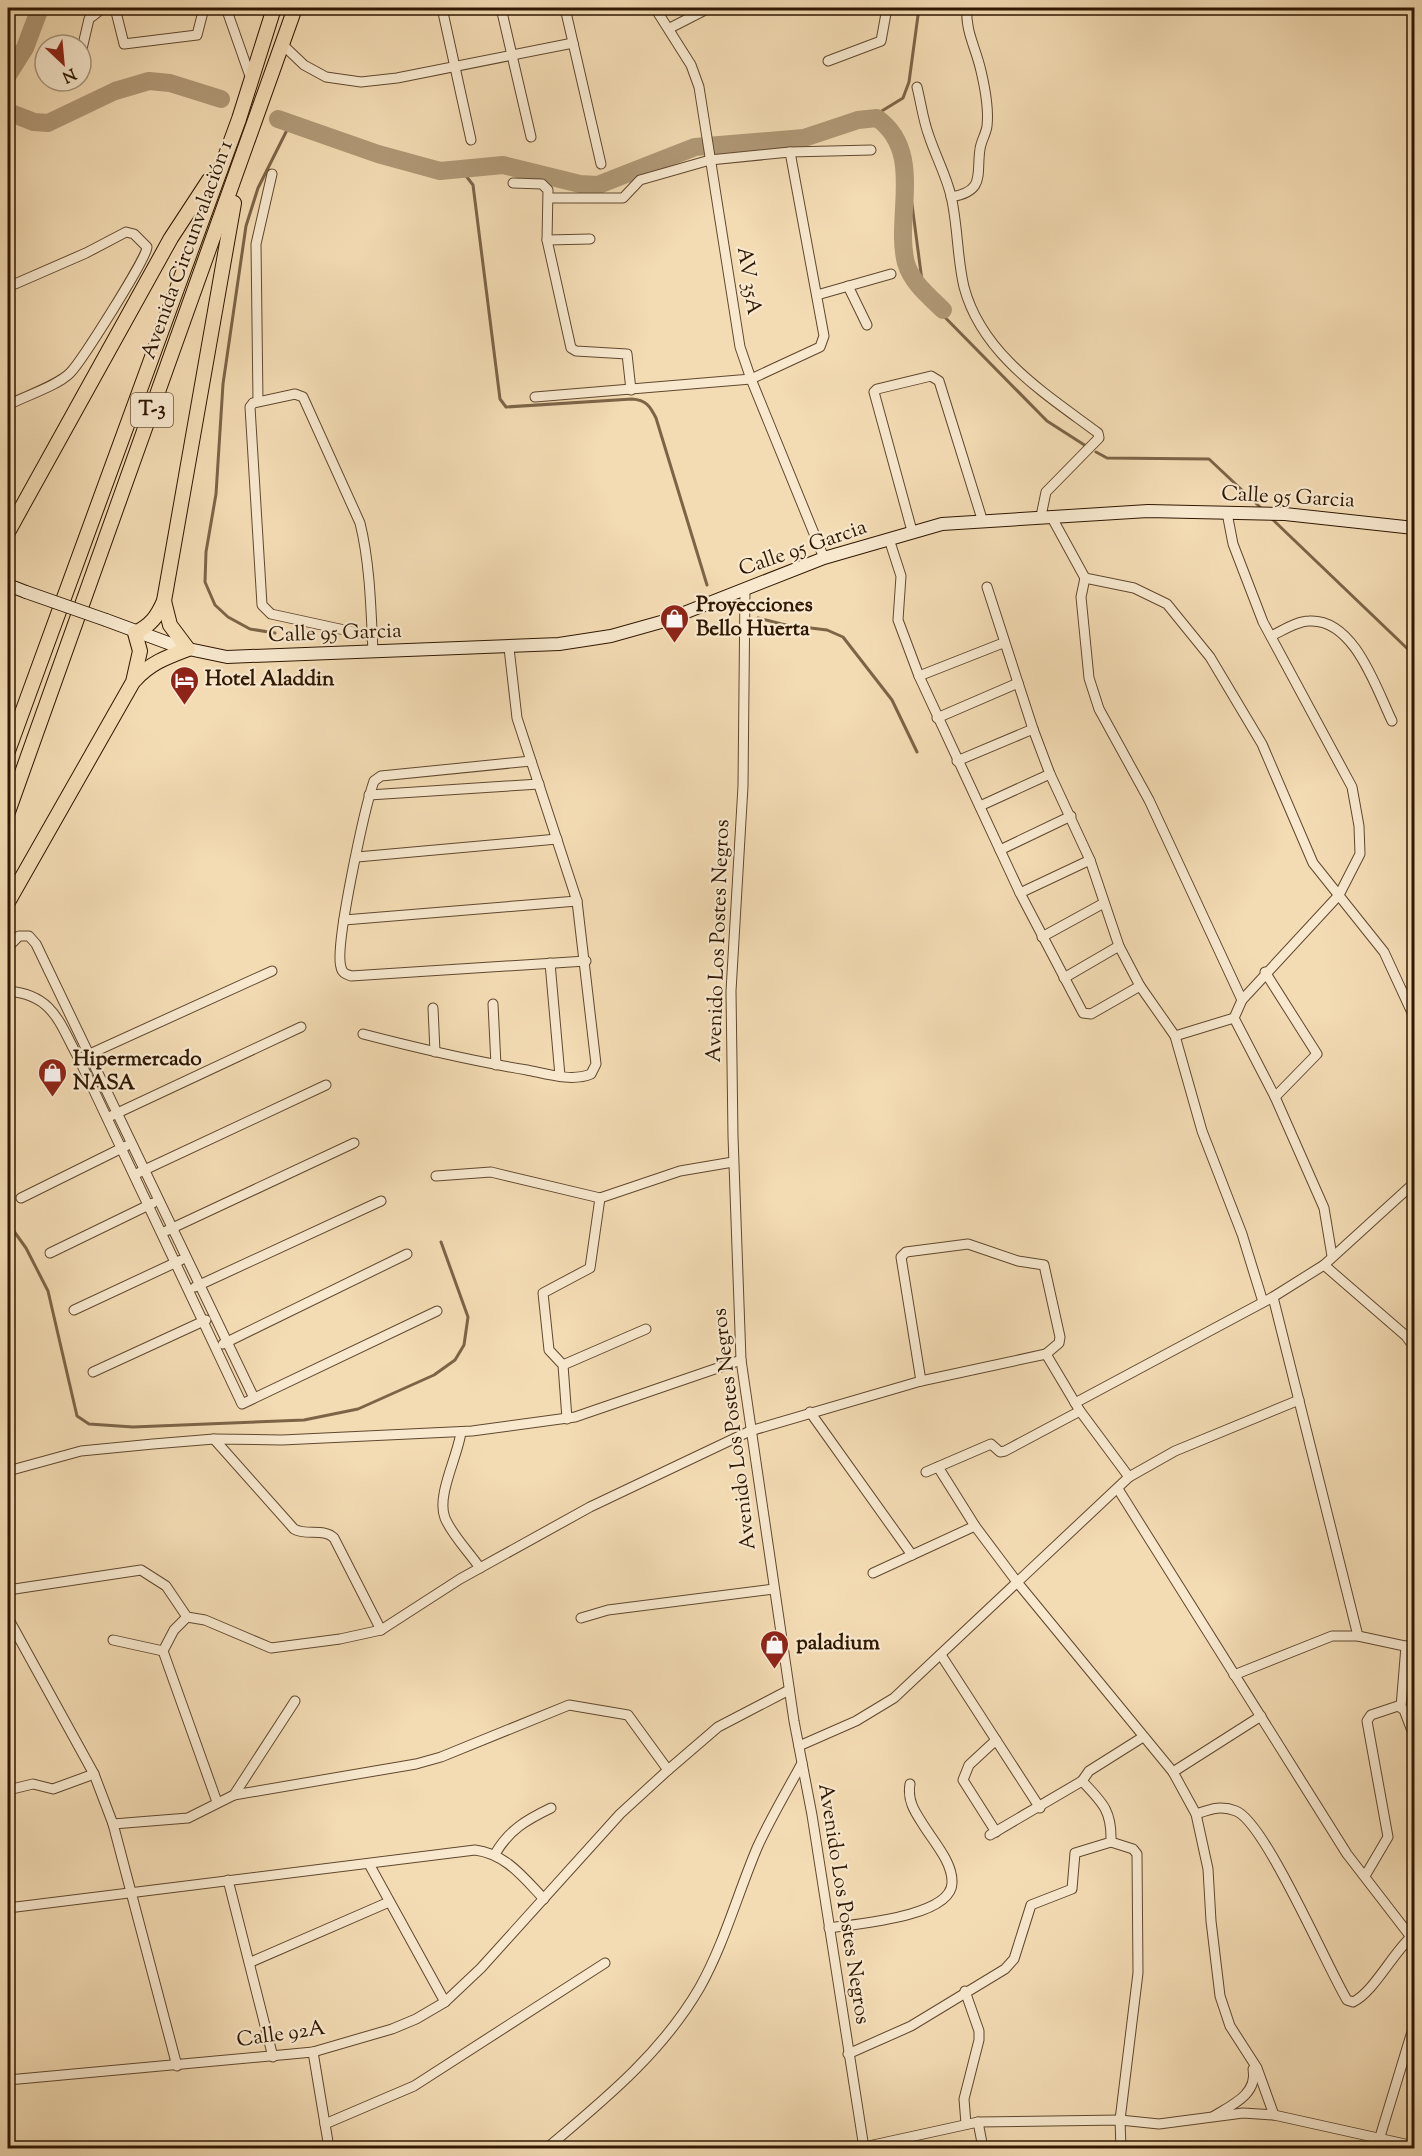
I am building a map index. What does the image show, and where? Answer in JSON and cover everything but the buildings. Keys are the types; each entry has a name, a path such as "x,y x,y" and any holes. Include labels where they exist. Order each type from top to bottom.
{"main road":[{"name":"Avenida Circunvalación 1","path":"8,751 252,81 274,8"},
{"name":"Avenida Circunvalación 1","path":"8,812 284,45 295,8"},
{"path":"8,532 171,238 222,161"},
{"path":"132,682 140,651 135,633 149,626 158,615 164,601 240,168"},
{"path":"8,902 132,682 145,668 188,649 170,625 164,601"}],"street":[{"path":"86,33 89,19 102,8"},
{"path":"114,8 124,44 197,35 204,8"},
{"path":"225,8 252,81"},
{"path":"442,8 471,140"},
{"path":"501,8 531,137"},
{"path":"565,8 601,164"},
{"name":"AV 35A","path":"656,8 691,64 699,87 740,347 824,558"},
{"path":"670,28 709,8"},
{"path":"828,61 881,40 887,8"},
{"path":"951,197 965,194 978,182 981,168 980,148 987,122 981,72 968,31 967,8"},
{"path":"284,45 304,65 326,77 361,81 397,78 573,43"},
{"path":"917,87 928,133 943,168 951,197 963,285 980,324 1019,373 1098,433 1100,438 1046,492 1046,516 1085,578 1081,597 1089,678 1099,710 1149,800 1242,1000"},
{"path":"549,198 622,198 640,180 709,156 871,150"},
{"path":"535,397 751,379 820,347 824,336 790,152"},
{"path":"258,401 256,244 272,174"},
{"path":"513,183 542,184 548,190 547,240 571,348 576,351 627,354 631,390"},
{"path":"8,287 86,253 126,232 134,234 147,247 147,253 71,372 8,405"},
{"path":"547,240 590,239"},
{"path":"817,295 891,274"},
{"path":"848,286 867,325"},
{"path":"912,531 874,392 877,389 931,376 939,381 982,519"},
{"path":"372,636 271,614 262,605 250,407 258,401 295,394 303,397 360,523 372,636 373,652"},
{"name":"Calle 95 Garcia","path":"8,585 106,620 135,633 188,649 227,657 509,648 562,644 611,636 661,622 824,558 912,531 982,519 1148,511 1285,514 1414,528"},
{"path":"1175,1036 1234,1018 1242,1000 1265,972 1339,895 1360,854 1359,826 1352,787 1263,622 1233,544 1227,513"},
{"path":"889,539 901,576 898,620 918,676 1020,894 1064,978 1086,1015 1140,986"},
{"path":"1085,578 1149,593 1167,604 1210,657 1262,744 1313,863 1383,952 1414,1017"},
{"path":"987,587 1033,729 1050,774 1090,860 1119,946 1140,986 1175,1036 1202,1131 1242,1234 1263,1302"},
{"name":"Avenido Los Postes Negros","path":"745,590 742,797 731,991 733,1162 741,1360 789,1690 864,2148"},
{"path":"1271,636 1307,620 1326,622 1341,629 1360,655 1392,721"},
{"path":"918,676 1004,643"},
{"path":"363,1034 435,1052 560,1076 583,1078 591,1074 596,1064 586,961 577,901 514,704 509,648"},
{"path":"937,718 1018,683"},
{"path":"957,761 1033,729"},
{"path":"531,761 381,776 374,781 369,795 344,920 340,966 344,973 351,976 586,961"},
{"path":"980,806 1050,774"},
{"path":"369,795 539,784"},
{"path":"1000,850 1071,816"},
{"path":"357,857 557,839"},
{"path":"1020,894 1090,860"},
{"path":"344,920 577,901"},
{"path":"1042,937 1104,903"},
{"path":"8,947 19,936 29,936 36,944 254,1398"},
{"path":"1064,978 1119,946"},
{"path":"550,963 560,1076"},
{"path":"79,1059 272,971"},
{"path":"1265,972 1317,1054 1275,1097"},
{"path":"8,991 32,995 48,1006 79,1059 242,1404 437,1311"},
{"path":"493,1004 496,1065"},
{"path":"433,1008 435,1052"},
{"path":"1234,1018 1275,1097 1324,1208 1332,1256"},
{"path":"107,1119 301,1027"},
{"path":"133,1175 326,1085"},
{"path":"21,1198 130,1143"},
{"path":"161,1233 354,1143"},
{"path":"436,1176 492,1172 600,1198 680,1171 733,1162"},
{"path":"926,1472 991,1444 1000,1452 1005,1451 1273,1297 1324,1265 1414,1184"},
{"path":"567,1419 562,1365 549,1350 543,1293 590,1268 600,1198"},
{"path":"50,1253 158,1200"},
{"path":"188,1290 381,1201"},
{"path":"8,1590 141,1570 166,1586 187,1617 205,1620 271,1648 340,1640 381,1630 480,1568 590,1507 750,1431 921,1381 1046,1354 1059,1343 1060,1337 1044,1265 1018,1261 968,1244 906,1252 901,1257 921,1381"},
{"path":"215,1348 407,1254"},
{"path":"74,1310 185,1257"},
{"path":"1324,1265 1406,1336 1414,1347"},
{"path":"1273,1297 1358,1636"},
{"path":"93,1372 214,1316"},
{"path":"1406,1336 1414,1328"},
{"path":"562,1365 646,1329"},
{"path":"1046,1354 1078,1407 1130,1477"},
{"path":"8,1471 81,1451 214,1439 282,1440 461,1432 567,1419 741,1360"},
{"path":"229,1377 241,1372"},
{"path":"799,1746 856,1721 894,1698 1130,1477 1175,1451 1299,1400"},
{"path":"810,1412 912,1556"},
{"path":"461,1432 459,1448 443,1501 445,1517 480,1568"},
{"path":"214,1439 294,1529 301,1533 329,1533 334,1538 381,1630"},
{"path":"938,1467 975,1526 1017,1582 1173,1772 1197,1814 1208,1869 1211,1921 1220,1996 1230,2026 1257,2068 1274,2115"},
{"path":"1118,1489 1347,1854 1413,1936 1394,1953 1366,1993 1353,2002 1347,2000 1261,1836 1238,1811 1217,1806 1197,1814"},
{"path":"873,1574 975,1526"},
{"path":"580,1618 608,1610 774,1589"},
{"path":"187,1617 174,1630 163,1651 217,1802"},
{"path":"8,1618 94,1774 113,1824 177,2066"},
{"path":"1234,1675 1332,1636 1358,1636 1410,1647 1401,1707 1414,1736"},
{"path":"113,1640 163,1651"},
{"path":"941,1654 1040,1808"},
{"name":"Calle 92A","path":"8,2080 313,2052 392,2029 445,2002 481,1968 620,1814 718,1727 789,1690"},
{"path":"234,1795 295,1701"},
{"path":"113,1824 188,1818 234,1795 416,1764 441,1757 577,1705 628,1715 668,1770"},
{"path":"1365,1876 1388,1837 1367,1721 1371,1715 1401,1707"},
{"path":"1173,1772 1261,1716"},
{"path":"996,1740 969,1765 963,1780 993,1833 1040,1808 1082,1781 1089,1771 1143,1737"},
{"path":"547,2148 636,2070 694,1996 706,1974 758,1846 802,1763"},
{"path":"8,1790 33,1784 47,1790 53,1789 94,1774"},
{"path":"1082,1781 1102,1802 1112,1820 1112,1842"},
{"path":"829,1928 919,1912 948,1896 952,1884 945,1859 912,1807 908,1793 910,1784"},
{"path":"495,1854 504,1838 523,1822 551,1808"},
{"path":"848,2054 911,2026 1010,1965 1033,1903 1072,1889 1075,1853 1112,1842 1133,1849 1137,1854 1138,1973 1120,2120 1120,2148"},
{"path":"8,1908 475,1851 495,1854 505,1859 544,1899"},
{"path":"369,1864 445,2002"},
{"path":"228,1880 273,2057"},
{"path":"250,1962 389,1902"},
{"path":"325,2124 414,2086 605,1963"},
{"path":"965,1991 979,2040 964,2099 966,2124"},
{"path":"1379,2140 1414,2025"},
{"path":"313,2052 329,2148"},
{"path":"1209,2118 1247,2094 1254,2077 1251,2058"},
{"path":"864,2148 978,2122 1120,2120 1160,2124 1243,2113 1274,2115 1396,2146 1414,2146"},
{"path":"978,2122 983,2148"}],"waterway":[{"path":"8,75 25,48 40,8"},
{"path":"280,114 332,137 433,166 462,171 508,162 525,164 577,187 603,182 694,144 787,140 819,134 850,119 872,117 903,98 909,82 919,8"},
{"path":"8,113 56,119 102,93 135,79 150,77 176,79 224,94"},
{"path":"8,112 34,122 48,123 115,91 149,81 170,83 221,99"},
{"path":"872,117 883,124 900,142 908,174 924,296 1047,421 1086,446"},
{"path":"275,633 250,629 228,617 215,605 205,582 206,552 216,494 223,384 246,226 258,188 293,118"},
{"path":"278,119 378,154 440,171 503,165 580,184 598,185 695,147 804,138 858,120 877,118 892,132 900,149 904,167 903,245 906,263 917,283 943,310"},
{"path":"463,172 473,185 500,399 506,407 632,399 647,404 656,418 707,585"},
{"path":"1096,452 1107,458 1209,459 1261,508"},
{"path":"1270,517 1414,655"},
{"path":"758,618 786,625 827,630 843,637 892,700 917,752"},
{"path":"8,1223 26,1248 48,1291 77,1416 89,1424 133,1427 304,1420 358,1409 434,1375 455,1360 464,1345 468,1317 441,1242"}],"place":[{"name":"Proyecciones Bello Huerta","path":"675,644"},
{"name":"Hotel Aladdin","path":"184,706"},
{"name":"Hipermercado NASA","path":"52,1098"},
{"name":"paladium","path":"775,1670"}]}
